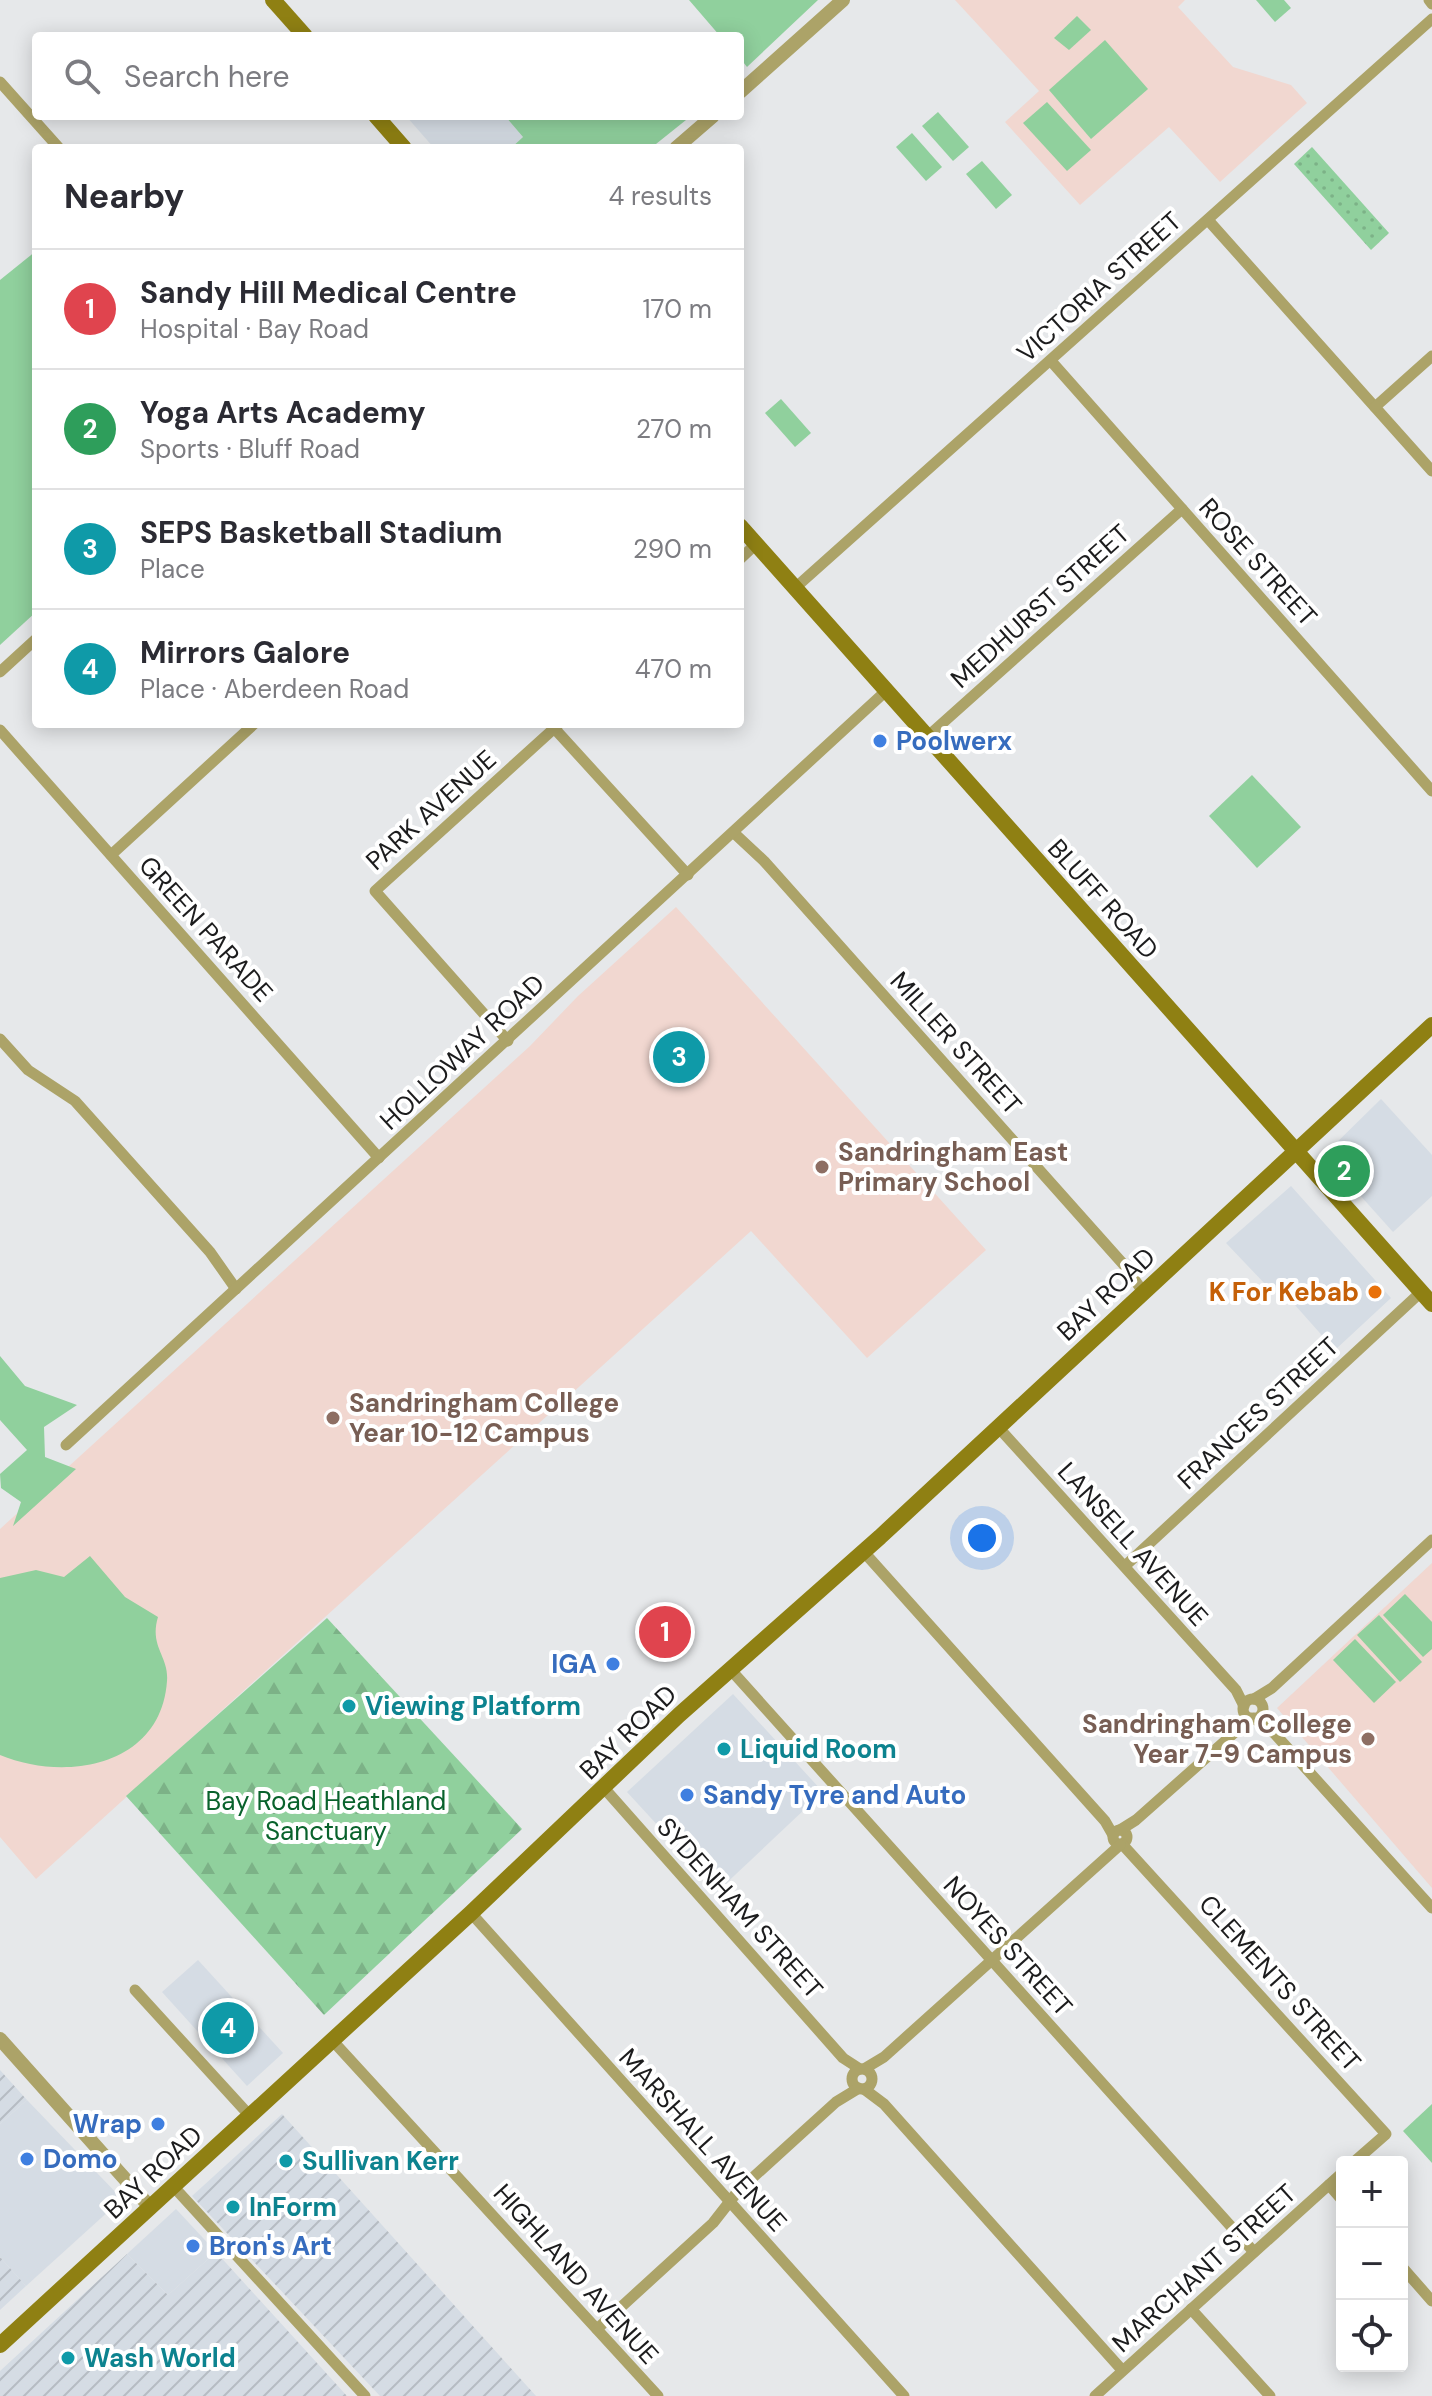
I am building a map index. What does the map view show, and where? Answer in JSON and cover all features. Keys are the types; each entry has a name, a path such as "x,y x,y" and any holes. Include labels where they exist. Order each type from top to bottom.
{"main road":[{"path":"273,0 301,32"},
{"path":"380,120 400,144"},
{"name":"BLUFF ROAD","path":"744,530 1427,1298"},
{"name":"BAY ROAD","path":"0,2345 1432,1025"}],"street":[{"path":"744,88 843,0"},
{"name":"VICTORIA STREET","path":"795,588 1432,19"},
{"path":"0,82 32,118"},
{"path":"34,120 55,144"},
{"path":"681,144 708,120"},
{"path":"1208,220 1432,471"},
{"path":"1375,407 1432,356"},
{"name":"ROSE STREET","path":"1051,361 1432,791"},
{"name":"MEDHURST STREET","path":"927,737 1182,509"},
{"path":"744,555 756,544"},
{"path":"0,672 32,643"},
{"name":"HOLLOWAY ROAD","path":"66,1445 886,691"},
{"path":"111,855 250,728"},
{"name":"PARK AVENUE","path":"508,1041 375,891 554,728"},
{"path":"558,728 688,875"},
{"name":"GREEN PARADE","path":"0,730 379,1158"},
{"name":"MILLER STREET","path":"738,830 1144,1293"},
{"path":"0,1039 28,1070 75,1101 240,1285"},
{"name":"FRANCES STREET","path":"1125,1566 1427,1298"},
{"name":"LANSELL AVENUE","path":"998,1427 1432,1908"},
{"path":"597,2329 713,2223 730,2203 884,2057 1102,1858 1136,1820 1231,1732 1272,1688 1432,1540"},
{"name":"CLEMENTS STREET","path":"863,1551 1386,2134 1361,2156"},
{"name":"NOYES STREET","path":"730,1669 1254,2252"},
{"name":"SYDENHAM STREET","path":"604,1788 1122,2370"},
{"name":"MARSHALL AVENUE","path":"471,1913 904,2396"},
{"path":"135,1990 250,2116"},
{"path":"0,2039 150,2207"},
{"name":"HIGHLAND AVENUE","path":"332,2040 658,2396"},
{"name":"MARCHANT STREET","path":"1095,2396 1336,2179"},
{"path":"1329,2185 1336,2193"},
{"path":"173,2186 365,2396"},
{"path":"1408,2274 1432,2301"},
{"path":"1191,2309 1270,2396"}],"shaded area":[{"path":"955,0 1185,0 1178,7 1233,67 1291,85 1307,103 1220,182 1169,127 1080,205 1005,122 1039,91"},
{"path":"410,120 508,120 523,137 515,144 430,144"},
{"name":"Sandringham College Year 10-12 Campus","path":"676,907 986,1250 867,1358 751,1231 36,1879 0,1837 0,1529 530,1046 578,996"},
{"path":"1381,1099 1432,1155 1432,1196 1393,1232 1324,1155"},
{"path":"1291,1186 1391,1298 1335,1350 1278,1286 1273,1289 1266,1285 1226,1243"},
{"name":"Sandringham College Year 7-9 Campus","path":"1432,1563 1432,1888 1277,1708"},
{"path":"733,1694 823,1792 718,1891 627,1792"},
{"path":"198,1960 283,2053 247,2086 162,1992"},
{"path":"0,2070 27,2100 0,2124"},
{"path":"27,2100 122,2199 26,2286 0,2257 0,2124"},
{"path":"282,2114 536,2396 380,2396 192,2196"},
{"path":"176,2209 216,2252 168,2295 127,2254"},
{"path":"216,2252 347,2396 0,2396 0,2371 127,2254 168,2295"},
{"path":"0,2257 26,2286 0,2310"}],"green space":[{"path":"689,0 818,0 747,67 744,63 744,32 717,32"},
{"path":"1256,0 1284,0 1291,8 1275,22"},
{"path":"1077,16 1091,30 1069,50 1054,38"},
{"path":"1105,40 1148,89 1091,139 1049,90"},
{"path":"1047,102 1091,150 1067,171 1023,123"},
{"path":"938,112 969,147 953,161 922,126"},
{"path":"508,120 686,120 656,144 515,144 523,137"},
{"path":"912,133 942,167 926,181 896,147"},
{"path":"1312,147 1389,233 1371,250 1294,164"},
{"path":"982,161 1012,195 996,209 966,174"},
{"path":"32,254 32,616 0,645 0,280"},
{"path":"781,399 811,433 795,447 765,413"},
{"path":"1252,775 1301,827 1257,868 1209,816"},
{"path":"0,1356 25,1386 77,1405 44,1427 45,1457 76,1469 13,1526 21,1502 1,1488 0,1474 27,1450 0,1420"},
{"path":"90,1556 125,1597 158,1617 157,1644 167,1672 161,1710 148,1733 129,1749 106,1760 80,1766 53,1767 0,1755 0,1578 36,1570 64,1577"},
{"path":"1405,1594 1432,1622 1432,1649 1423,1657 1383,1615"},
{"path":"1379,1615 1422,1662 1400,1682 1357,1635"},
{"name":"Bay Road Heathland Sanctuary","path":"327,1618 522,1829 324,2015 126,1796"},
{"path":"1355,1639 1396,1682 1374,1703 1333,1660"},
{"path":"1432,2104 1432,2163 1403,2131"}],"place":[{"name":"Poolwerx","path":"880,741"},
{"name":"SEPS Basketball Stadium","path":"679,1057"},
{"name":"Sandringham East Primary School","path":"822,1167"},
{"name":"Yoga Arts Academy","path":"1344,1171"},
{"name":"K For Kebab","path":"1375,1292"},
{"name":"Sandringham College Year 10-12 Campus","path":"333,1418"},
{"name":"Sandy Hill Medical Centre","path":"665,1632"},
{"name":"IGA","path":"613,1664"},
{"name":"Viewing Platform","path":"349,1706"},
{"name":"Sandringham College Year 7-9 Campus","path":"1368,1739"},
{"name":"Liquid Room","path":"724,1749"},
{"name":"Sandy Tyre and Auto","path":"687,1795"},
{"name":"Mirrors Galore","path":"228,2028"},
{"name":"Wrap","path":"158,2124"},
{"name":"Domo","path":"27,2159"},
{"name":"Sullivan Kerr","path":"286,2161"},
{"name":"InForm","path":"233,2207"},
{"name":"Bron's Art","path":"193,2246"},
{"name":"Wash World","path":"68,2358"}]}
